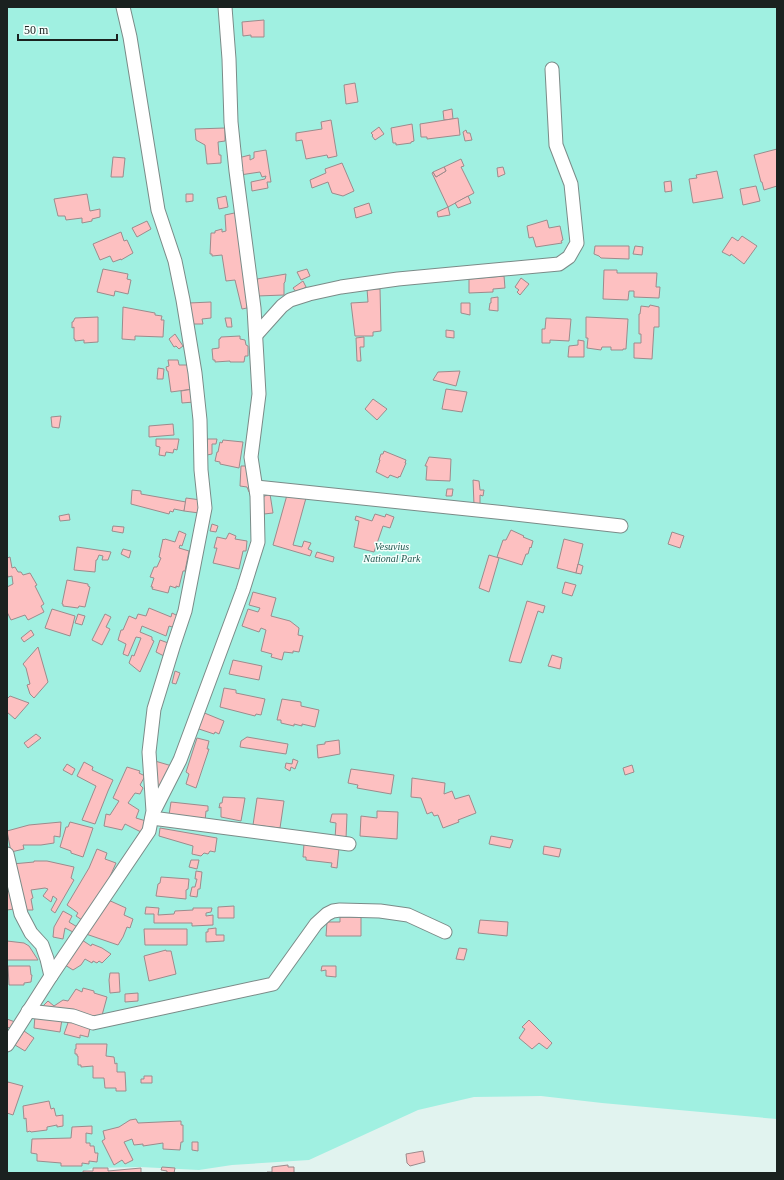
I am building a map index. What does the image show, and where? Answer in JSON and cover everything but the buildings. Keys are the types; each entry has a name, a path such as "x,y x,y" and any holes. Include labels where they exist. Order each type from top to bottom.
{"street":[{"path":"123,7 130,36 158,210 175,261 195,373 200,420 201,470 205,508 185,612 154,709 149,752 153,814"},
{"path":"7,1045 51,976 149,831 153,814 180,760 243,590 258,542 256,487 252,457 259,394 256,336 254,308 231,122 229,60 225,7"},
{"path":"256,336 282,306 290,300 309,294 341,287 398,279 559,264 568,257 577,243 571,184 556,145 552,69"},
{"path":"256,487 620,526"},
{"path":"153,814 349,844"},
{"path":"7,854 21,914 31,933 42,945 51,976"},
{"path":"28,1011 73,1016 93,1023 273,984 316,924 327,914 333,911 380,911 408,916 445,932"}],"green space":[{"name":"Vesuvius National Park","path":"7,7 777,7 777,1119 541,1096 474,1097 418,1110 309,1160 232,1165 199,1170 140,1167 93,1168 78,1173 7,1173"}]}
